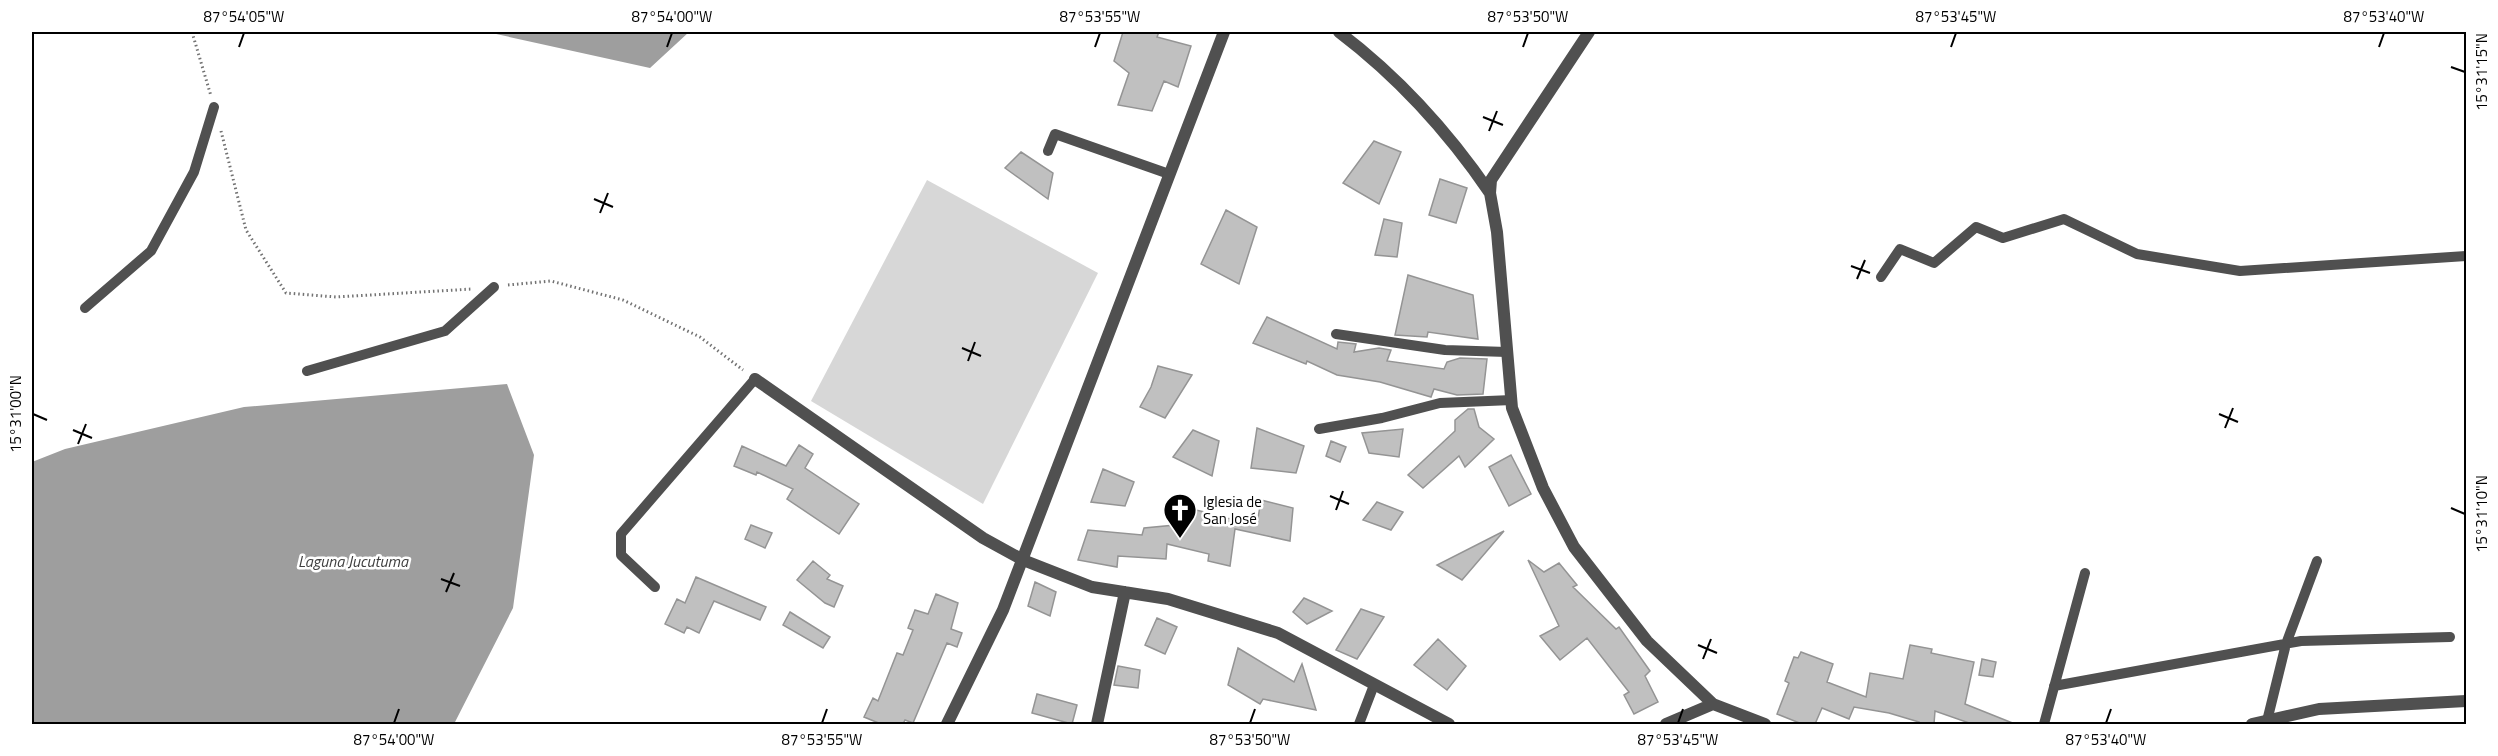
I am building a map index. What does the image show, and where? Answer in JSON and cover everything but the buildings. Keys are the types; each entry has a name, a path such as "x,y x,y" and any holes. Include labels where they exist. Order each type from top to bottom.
{"street":[{"path":"947,724 1003,610 1224,32"},
{"path":"1339,32 1373,58 1465,157 1490,193"},
{"path":"1589,32 1491,180 1490,193 1497,232 1512,400 1544,488 1574,547 1647,641 1713,704 1765,724"},
{"path":"755,379 983,537 1023,560 1092,587 1168,599 1278,633 1449,724"},
{"path":"1097,724 1125,592"},
{"path":"2252,724 2319,709 2466,701"},
{"path":"1666,724 1713,704"}],"lane":[{"path":"85,308 151,251 194,172 214,107"},
{"path":"1048,151 1055,134 1169,174"},
{"path":"1881,277 1900,249 1934,263 1976,227 2003,238 2064,219 2137,254 2240,271 2466,256"},
{"path":"307,372 445,332 494,287"},
{"path":"1336,334 1444,350 1507,352"},
{"path":"655,587 621,555 621,534 755,379"},
{"path":"1319,429 1382,418 1440,403 1512,400"},
{"path":"2267,721 2286,644 2317,561"},
{"path":"2044,724 2085,573"},
{"path":"2054,686 2301,641 2450,637"},
{"path":"1359,724 1374,685"}],"path":[{"path":"192,32 246,230 286,293 336,297 551,281 623,300 700,337 755,379"}],"shaded area":[{"path":"927,180 1098,273 983,504 811,401"}],"water":[{"path":"487,32 689,32 650,68"},
{"name":"Laguna Jucutuma","path":"507,384 534,455 513,608 454,724 32,724 32,462 65,449 244,407"}],"place":[{"name":"Iglesia de San José","path":"1180,539"}]}
